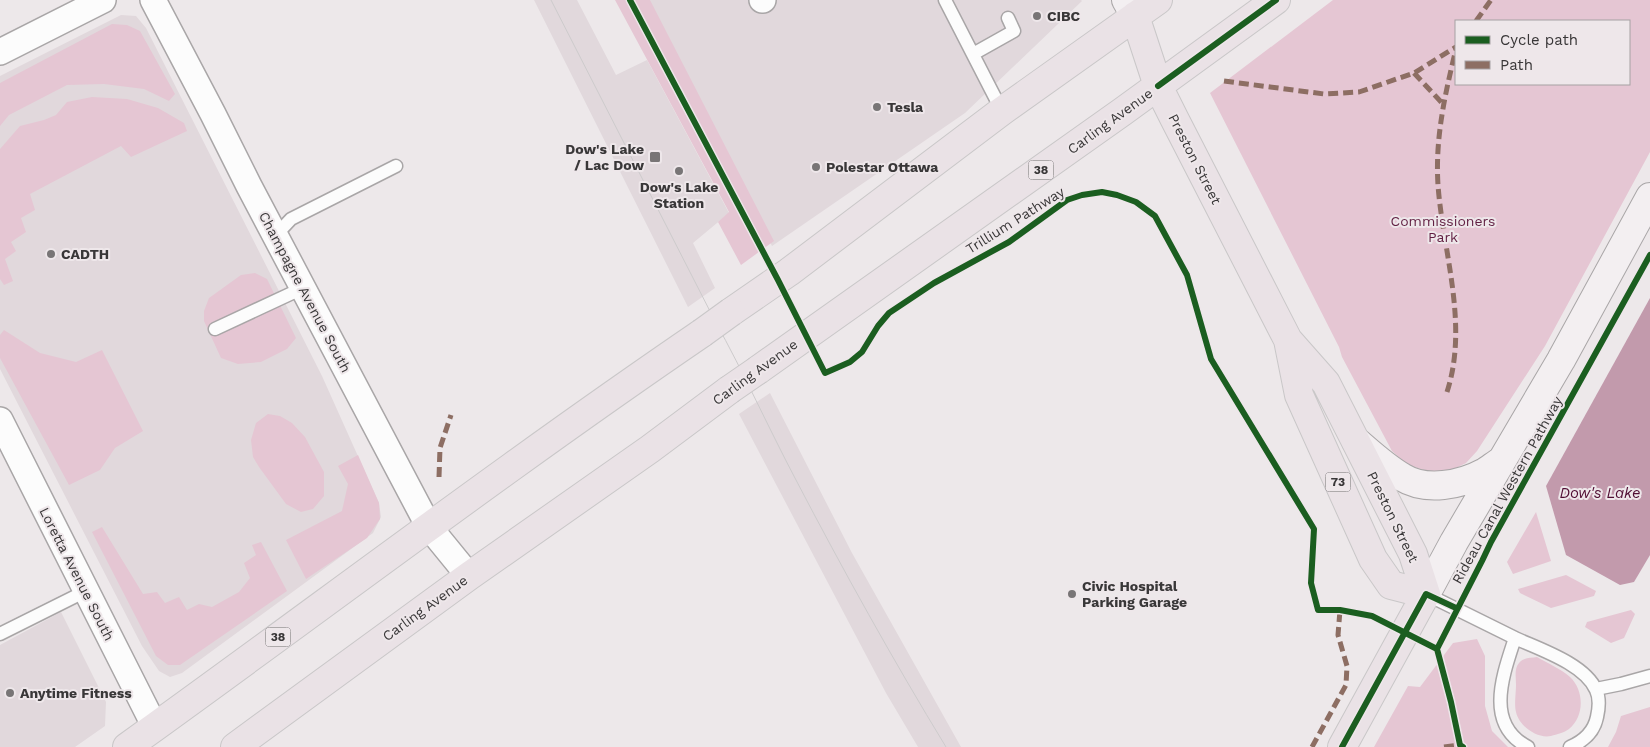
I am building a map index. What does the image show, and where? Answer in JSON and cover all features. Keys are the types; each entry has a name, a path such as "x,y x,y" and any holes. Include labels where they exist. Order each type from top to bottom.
{"main road":[{"name":"38","path":"127,747 644,372 783,276 1002,112 1130,8 1158,0"},
{"name":"Carling Avenue","path":"236,747 469,576 650,449 729,390 853,304 1276,0"},
{"name":"Preston Street","path":"1130,8 1158,86 1288,340 1326,383 1413,554 1426,594"},
{"path":"1342,747 1454,542 1561,360 1650,197"},
{"name":"Preston Street","path":"1288,340 1298,395 1373,559 1391,585 1426,594"},
{"path":"1356,441 1403,478 1430,486 1450,484 1471,478 1485,472 1502,460"}],"street":[{"path":"0,52 103,0"},
{"name":"Champagne Avenue South","path":"153,0 302,288 429,527 469,576"},
{"name":"Loretta Avenue South","path":"0,420 155,727"}],"lane":[{"path":"945,0 1002,112"},
{"path":"972,54 1014,31 1008,18"},
{"path":"275,236 291,220 396,166"},
{"path":"215,329 302,288"},
{"path":"0,634 86,591"},
{"path":"1426,594 1556,656 1581,670 1596,689 1599,703 1597,720 1590,735 1570,747"},
{"path":"1515,638 1500,686 1500,702 1502,716 1509,731 1516,741 1528,747"},
{"path":"1596,689 1650,676"}],"shaded area":[{"path":"534,0 577,0 616,75 647,60 729,213 693,243 715,288 688,307"},
{"path":"643,0 1082,1 965,113 772,246"},
{"path":"121,15 136,16 146,28 322,376 379,503 381,517 373,533 182,673 170,677 159,671 142,646 0,369 0,76"},
{"path":"770,393 852,553 961,747 918,747 886,693 739,414"},
{"path":"61,612 106,702 105,726 75,747 0,747 0,645"}],"green space":[{"path":"615,0 650,0 774,241 741,265 718,222 729,212"},
{"name":"Commissioners Park","path":"1333,0 1650,0 1650,152 1545,346 1477,451 1466,463 1450,471 1432,473 1406,464 1392,451 1342,357 1339,347 1210,93"},
{"path":"112,24 127,25 140,31 175,94 169,101 144,89 104,84 67,85 9,115 0,126 0,83"},
{"path":"92,97 127,99 158,108 184,123 187,131 131,157 121,146 30,194 35,210 21,218 26,232 11,242 16,251 5,259 13,281 4,285 0,279 0,149 20,126 56,115 67,102"},
{"path":"255,273 267,279 296,338 287,349 261,362 238,364 221,358 204,321 204,311 209,298 241,275"},
{"path":"4,330 40,353 76,362 102,350 143,431 115,448 100,470 69,485 0,358 0,335"},
{"path":"268,414 280,416 292,423 305,437 324,472 324,496 313,509 301,512 286,504 253,457 251,440 256,423"},
{"path":"358,455 379,503 380,519 367,538 306,579 286,540 342,511 348,484 338,466"},
{"path":"1536,512 1551,561 1513,574 1507,562"},
{"path":"102,527 143,594 157,592 165,603 179,597 187,610 199,604 212,607 239,592 250,578 244,563 256,555 252,545 261,542 287,591 180,665 168,665 156,656 92,532"},
{"path":"1566,575 1596,591 1594,596 1551,608 1520,593 1518,589"},
{"path":"1631,610 1635,614 1624,638 1611,643 1585,627 1587,622"},
{"path":"1477,639 1485,656 1485,706 1492,731 1508,747 1374,747 1408,686 1420,687 1453,643"},
{"path":"1537,657 1570,677 1575,682 1580,696 1580,710 1574,724 1567,730 1551,736 1540,735 1525,727 1515,709 1517,665 1525,659"},
{"path":"1650,707 1650,747 1608,747 1616,732 1621,716"}],"water":[{"name":"Dow's Lake","path":"1650,298 1650,555 1634,582 1620,585 1566,555 1546,486"}],"tram line":[{"path":"551,0 814,514 850,581 946,747"}],"marked path":[{"path":"1477,20 1491,0"},
{"path":"1224,81 1324,94 1359,92 1414,73 1455,48"},
{"path":"1447,392 1456,341 1455,315 1437,168 1439,133 1455,53"},
{"path":"1414,73 1443,104"},
{"path":"439,477 440,448 451,415"},
{"path":"1312,747 1346,685 1347,666 1338,635 1340,610"},
{"path":"1444,747 1460,745"}],"cycle path":[{"name":"Trillium Pathway","path":"630,0 825,373 850,362 862,352 878,326 889,313 934,283 1009,242 1067,200 1082,195 1102,192 1136,202 1155,216 1187,275 1211,359 1314,529 1311,583 1318,610 1340,610 1372,616 1437,649"},
{"path":"1158,86 1276,0"},
{"name":"Rideau Canal Western Pathway","path":"1463,747 1460,745 1437,649 1491,542 1650,255"},
{"path":"1342,747 1426,594 1456,608"}],"place":[{"name":"CIBC","path":"1037,16"},
{"name":"Tesla","path":"877,107"},
{"name":"Dow's Lake / Lac Dow","path":"655,157"},
{"name":"Polestar Ottawa","path":"816,167"},
{"name":"Dow's Lake Station","path":"679,171"},
{"name":"CADTH","path":"51,254"},
{"name":"Civic Hospital Parking Garage","path":"1072,594"},
{"name":"Anytime Fitness","path":"10,693"}]}
